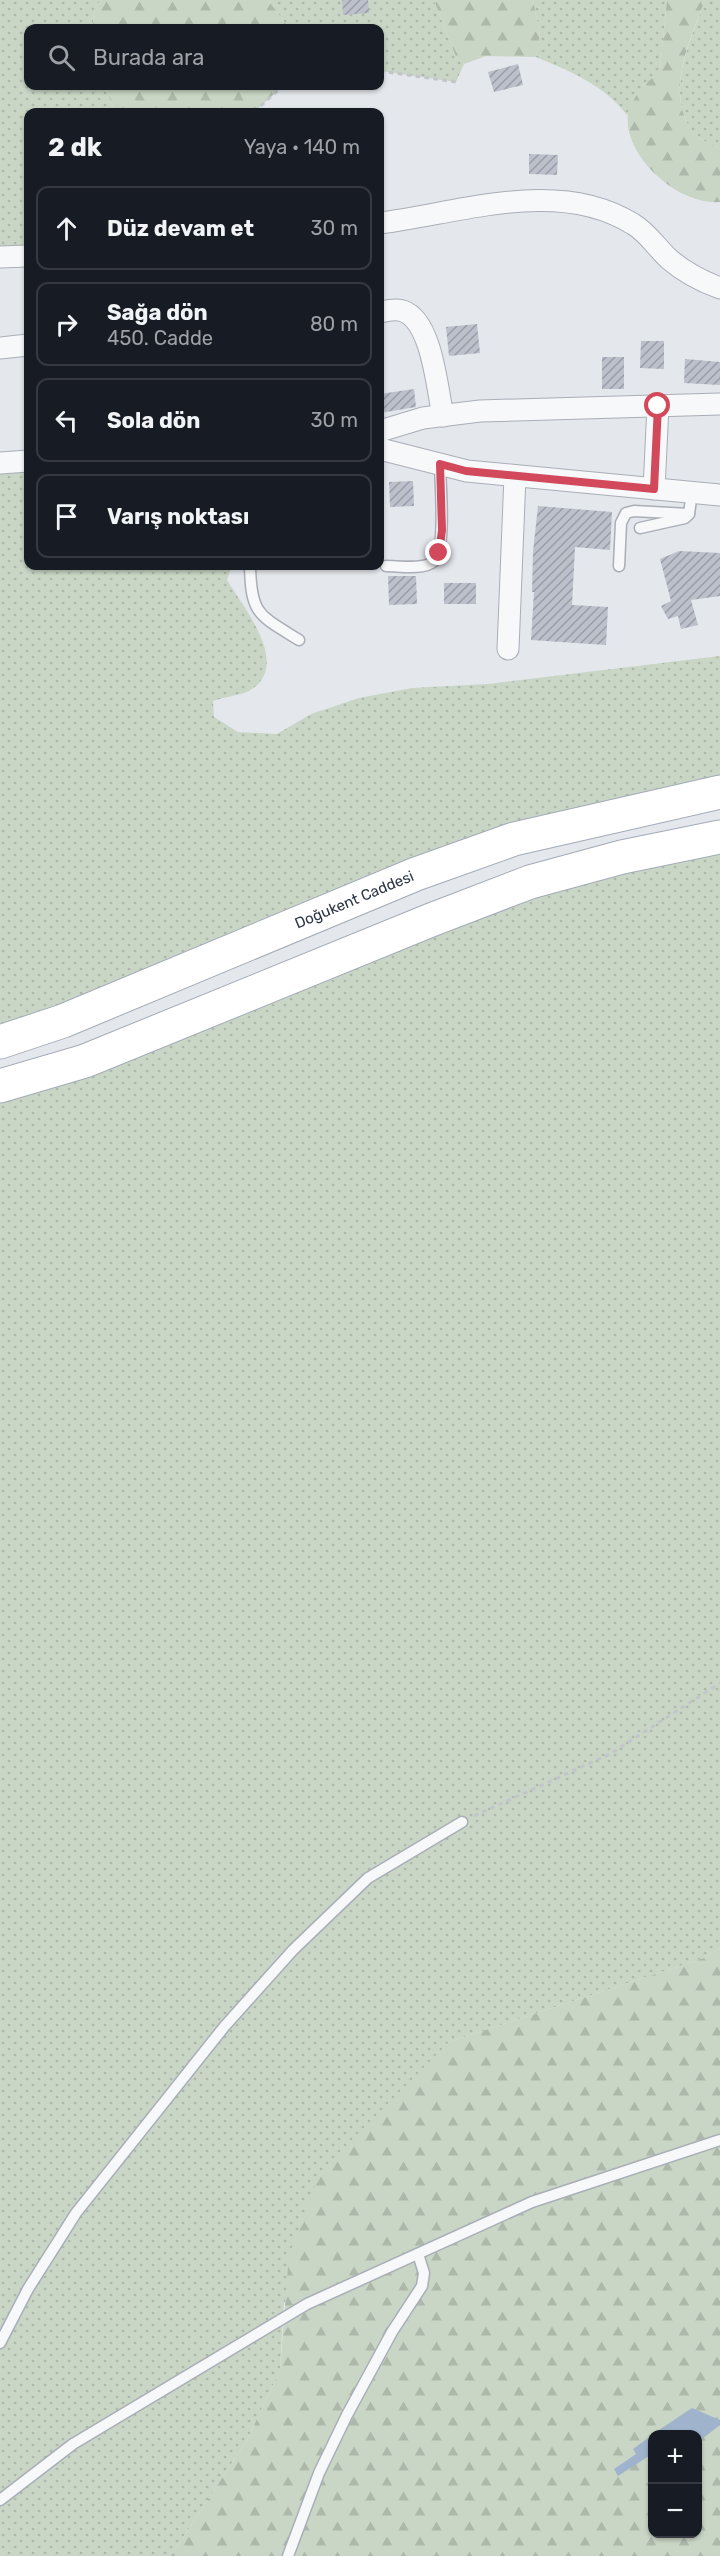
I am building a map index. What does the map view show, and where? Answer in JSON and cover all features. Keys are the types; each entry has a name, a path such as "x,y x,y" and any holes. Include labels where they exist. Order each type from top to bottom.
{"main road":[{"name":"Doğukent Caddesi","path":"0,1042 63,1021 416,874 514,839 720,792"},
{"path":"0,1086 85,1061 530,882 622,857 720,837"}],"street":[{"path":"384,222 510,201 563,202 604,208 635,225 671,260 698,280 720,288"},
{"path":"0,257 24,256"},
{"path":"384,312 401,310 415,318 425,333 443,416"},
{"path":"0,348 24,345"},
{"path":"384,429 423,418 480,411 720,404"},
{"path":"654,489 658,406"},
{"path":"384,450 466,471 720,495"},
{"path":"0,463 24,461"},
{"path":"508,649 515,476"}],"lane":[{"path":"386,566 428,565 436,561 442,530 440,464"},
{"path":"640,528 682,520 689,514 692,492"},
{"path":"619,566 621,523 626,513 634,511 689,514"},
{"path":"250,570 250,592 253,604 262,617 299,640"},
{"path":"0,2343 28,2289 76,2213 224,2027 293,1950 368,1878 462,1822"},
{"path":"0,2500 73,2444 307,2304 532,2202 720,2140"},
{"path":"288,2556 320,2473 347,2415 392,2332 422,2286 424,2273 418,2254"}],"path":[{"path":"384,72 456,82"},
{"path":"258,108 279,90"},
{"path":"462,1822 610,1754 720,1683"}],"green space":[{"path":"0,0 102,0 94,8 93,24 24,24 24,90 107,90 113,108 24,108 24,248 0,257"},
{"path":"102,0 268,0 286,24 93,24 94,8"},
{"path":"268,0 434,0 456,57 464,64 456,82 384,72 384,24 286,24"},
{"path":"434,0 533,0 540,35 536,57 486,56 464,64 456,57"},
{"path":"533,0 667,0 660,69 656,77 644,85 627,115 618,104 597,87 536,57 540,35"},
{"path":"667,0 705,0 687,48 680,83 681,99 684,116 694,134 720,149 720,202 690,197 661,179 639,154 628,126 628,113 635,98 660,69"},
{"path":"705,0 720,0 720,149 694,134 684,115 681,99 683,65"},
{"path":"107,90 279,90 258,108 113,108"},
{"path":"24,461 24,570 231,570 227,580 253,620 266,652 266,667 261,680 249,691 213,701 214,717 238,732 277,734 311,714 359,698 412,688 488,684 720,656 720,792 610,815 0,1042 0,463"},
{"path":"720,837 720,1948 704,1958 449,2042 394,2099 284,2303 280,2370 247,2440 171,2556 0,2556 0,1086 431,920"},
{"path":"720,1948 720,2556 171,2556 247,2440 280,2370 289,2255 320,2172 449,2042 704,1958"}],"water":[{"path":"692,2408 720,2420 720,2425 702,2439 702,2430 659,2430"},
{"path":"648,2438 648,2457 618,2476 614,2469 636,2454 633,2449"}],"building":[{"path":"342,0 368,0 369,13 343,15"},
{"path":"518,64 523,85 494,92 488,72"},
{"path":"529,154 558,155 557,175 529,174"},
{"path":"477,324 480,353 449,356 446,327"},
{"path":"641,341 664,341 664,369 640,368"},
{"path":"602,357 624,357 624,389 602,389"},
{"path":"685,359 720,362 720,385 684,383"},
{"path":"414,389 416,407 384,412 384,393"},
{"path":"413,481 414,506 390,507 389,482"},
{"path":"538,506 612,512 610,550 575,547 572,605 608,607 606,645 531,640 534,592 532,592 533,552"},
{"path":"679,551 720,553 720,596 691,600 698,625 681,629 678,616 668,619 661,606 671,601 660,559"},
{"path":"388,576 416,576 417,604 389,605"},
{"path":"444,583 476,583 476,604 444,604"}],"route":[{"path":"439,553 442,530 440,464 466,471 654,489 658,406"}]}
